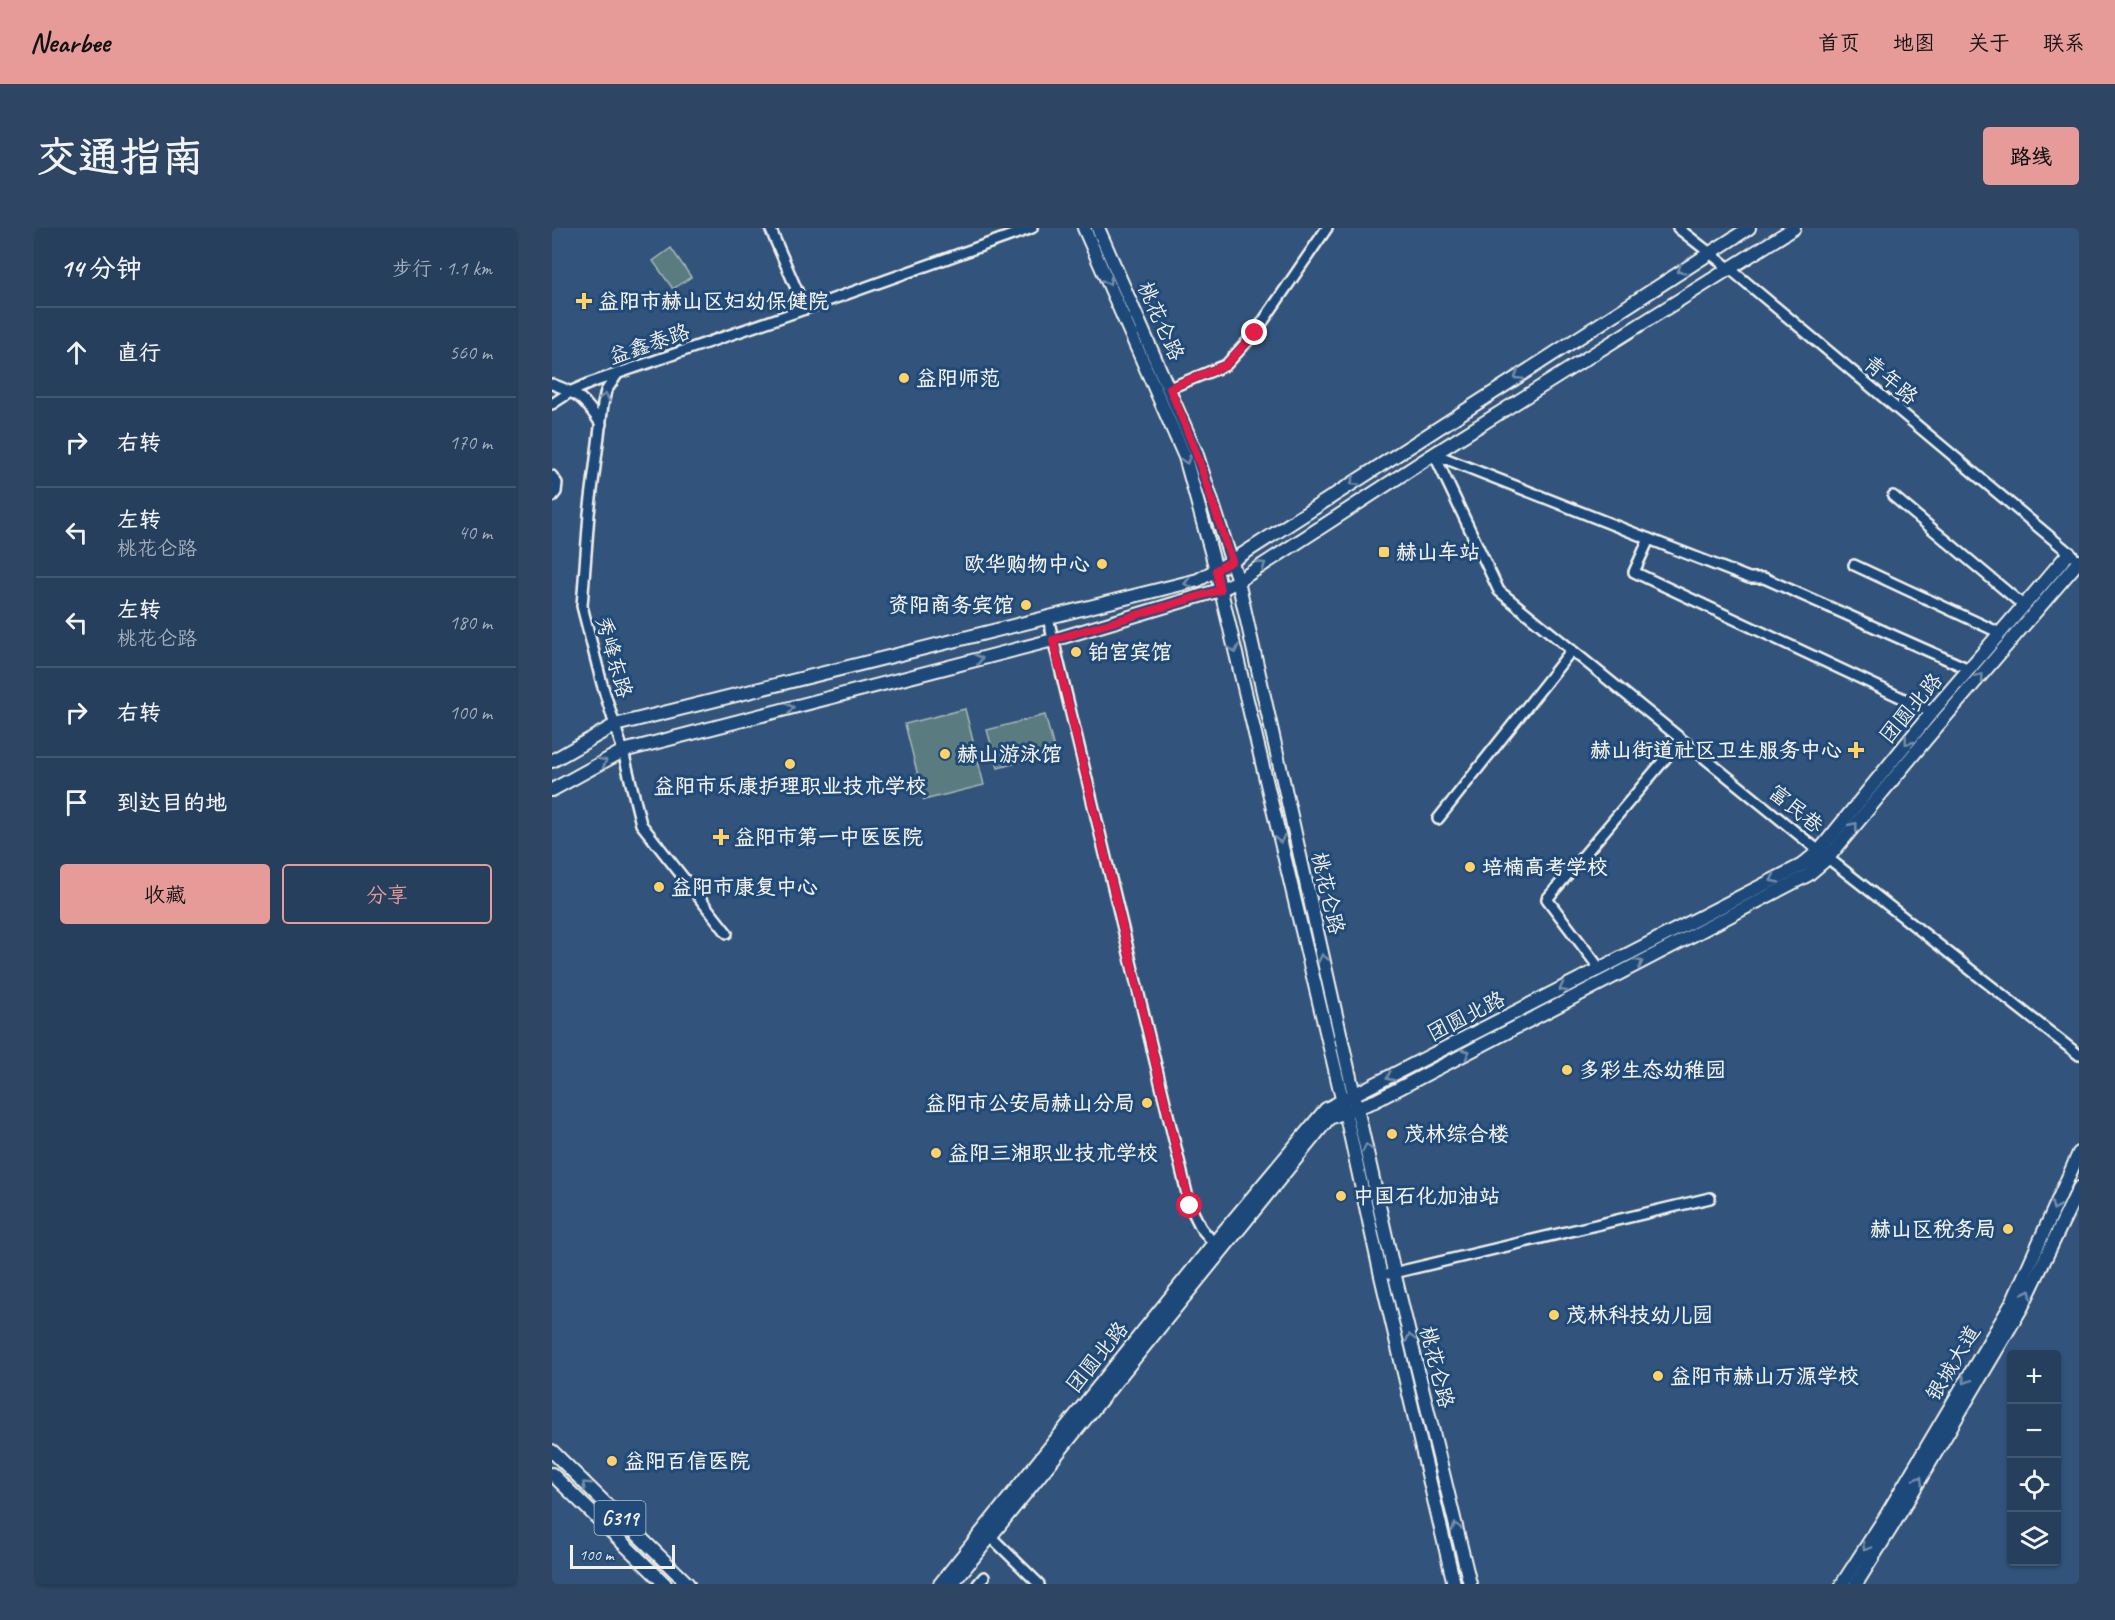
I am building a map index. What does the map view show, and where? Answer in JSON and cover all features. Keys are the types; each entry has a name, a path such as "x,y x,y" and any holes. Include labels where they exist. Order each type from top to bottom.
{"main road":[{"name":"桃花仑路","path":"1084,228 1185,457 1216,570 1394,1272 1470,1584"},
{"name":"桃花仑路","path":"1098,228 1170,388 1196,452 1238,581 1350,1104 1381,1276 1454,1584"},
{"path":"552,761 615,725 1198,580 1232,561 1749,228"},
{"path":"552,790 623,751 1053,640 1220,590 1238,581 1434,454 1794,228"},
{"name":"团圆北路","path":"1350,1104 1808,875 1932,712 2024,606 2076,558"},
{"name":"团圆北路","path":"940,1584 1217,1247 1329,1118 1350,1104 1600,969 1824,854 1928,737 2076,558"},
{"name":"银城大道","path":"1842,1584 1884,1520 2012,1303 2079,1153"},
{"name":"银城大道","path":"1856,1584 2022,1307 2079,1188"},
{"name":"团圆北路","path":"952,1584 1217,1247"},
{"name":"G319","path":"552,1451 688,1584"},
{"name":"G319","path":"552,1474 665,1584"}],"street":[{"path":"770,228 805,309"},
{"name":"益鑫泰路","path":"552,404 572,391 618,373 1032,228"},
{"path":"1170,388 1226,365 1255,333 1327,228"},
{"name":"青年路","path":"1678,228 2076,558"},
{"name":"秀峰东路","path":"618,373 606,391 589,514 582,606 641,824 727,933"},
{"path":"552,384 572,391 587,403 601,424"},
{"path":"1434,454 1749,578 1764,578 1969,669"},
{"name":"富民巷","path":"1434,454 1499,591 1681,740 2079,1055"},
{"path":"552,476 558,483 552,497"},
{"path":"1893,496 2024,606"},
{"path":"1649,539 1634,572 1932,712"},
{"path":"1854,565 2000,633"},
{"path":"1048,618 1190,1206 1201,1228 1217,1247"},
{"path":"1438,819 1571,651"},
{"path":"1600,969 1547,899 1681,740"},
{"path":"1381,1276 1710,1198"},
{"path":"990,1536 1039,1584"}],"green space":[{"path":"671,248 691,277 673,289 653,261"},
{"name":"赫山游泳馆","path":"965,709 984,785 924,800 905,724"},
{"path":"1045,715 1055,752 998,768 987,730"}],"place":[{"name":"益阳市赫山区妇幼保健院","path":"584,301"},
{"name":"益阳师范","path":"904,378"},
{"name":"赫山车站","path":"1384,552"},
{"name":"欧华购物中心","path":"1102,564"},
{"name":"资阳商务宾馆","path":"1026,605"},
{"name":"铂宫宾馆","path":"1076,652"},
{"name":"赫山街道社区卫生服务中心","path":"1856,750"},
{"name":"赫山游泳馆","path":"945,754"},
{"name":"益阳市乐康护理职业技术学校","path":"790,764"},
{"name":"益阳市第一中医医院","path":"721,837"},
{"name":"培楠高考学校","path":"1470,867"},
{"name":"益阳市康复中心","path":"659,887"},
{"name":"多彩生态幼稚园","path":"1567,1070"},
{"name":"益阳市公安局赫山分局","path":"1147,1103"},
{"name":"茂林综合楼","path":"1392,1134"},
{"name":"益阳三湘职业技术学校","path":"936,1153"},
{"name":"中国石化加油站","path":"1341,1196"},
{"name":"赫山区税务局","path":"2008,1229"},
{"name":"茂林科技幼儿园","path":"1554,1315"},
{"name":"益阳市赫山万源学校","path":"1658,1376"},
{"name":"益阳百信医院","path":"612,1461"}],"route":[{"path":"1190,1206 1053,640 1220,590 1216,570 1232,561 1196,452 1170,388 1226,365 1255,333"}]}
